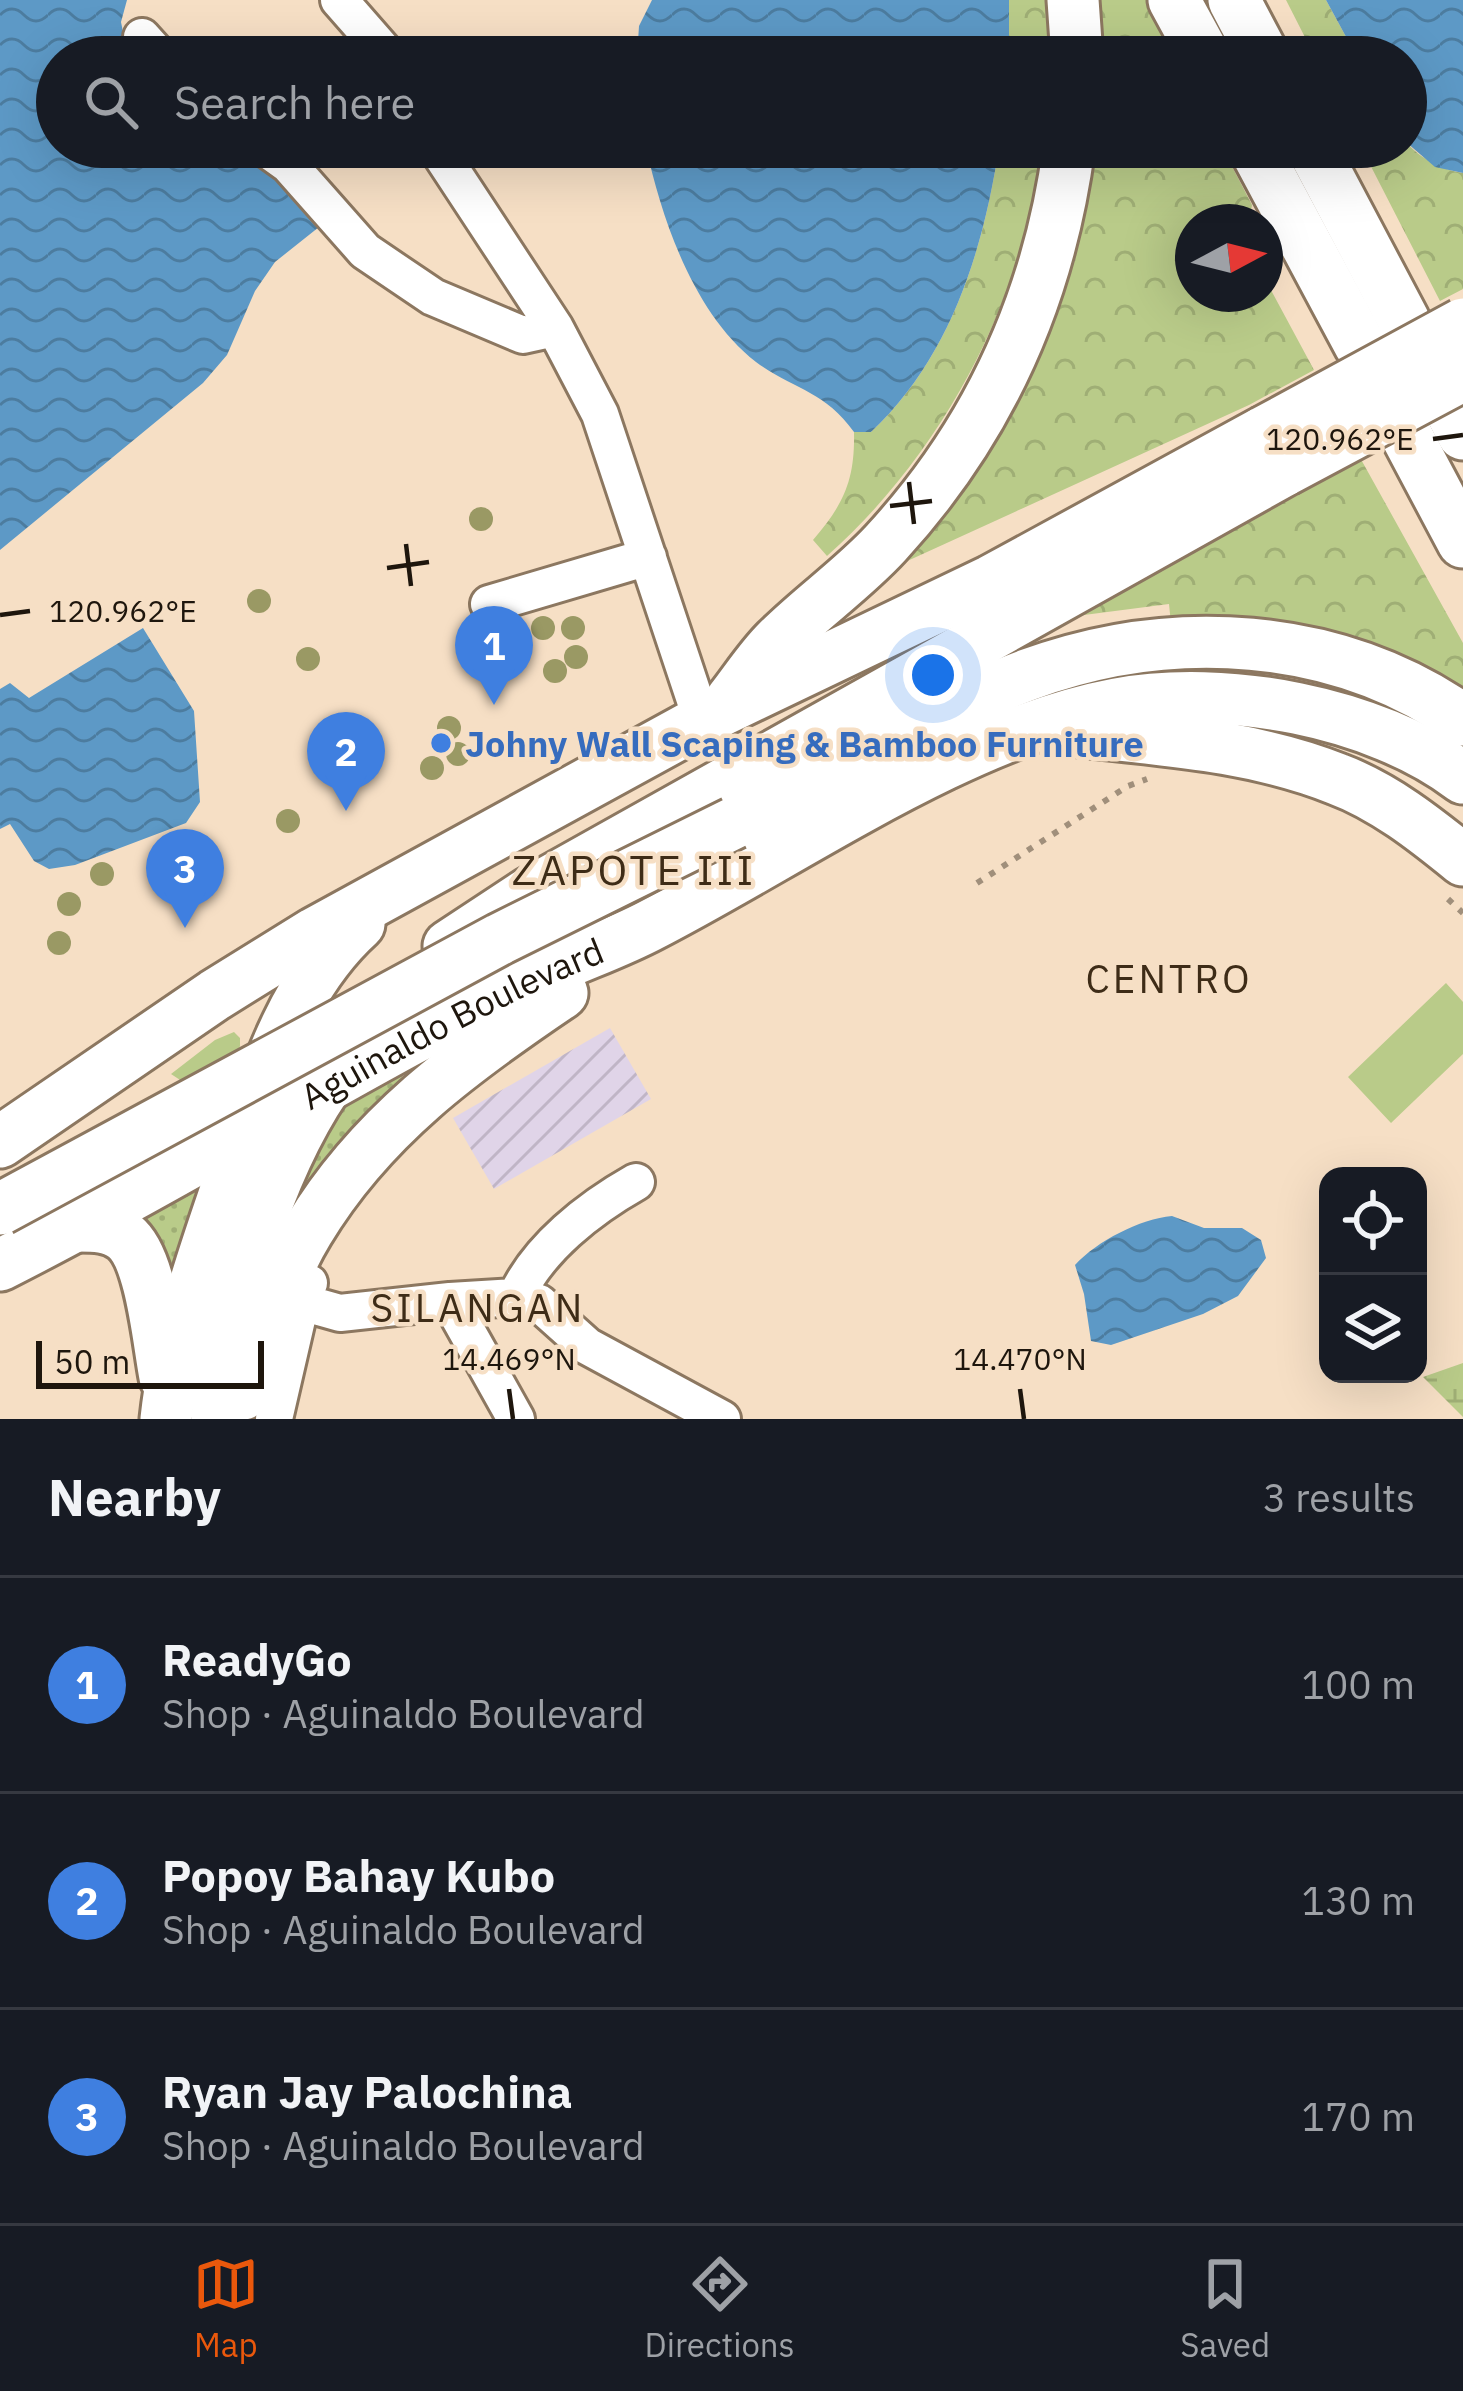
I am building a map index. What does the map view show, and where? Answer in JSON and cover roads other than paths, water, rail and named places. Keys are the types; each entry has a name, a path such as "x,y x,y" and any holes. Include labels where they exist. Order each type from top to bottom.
{"highway":[{"path":"1073,0 1076,36"},
{"path":"1174,0 1194,36"},
{"path":"1234,0 1253,36"},
{"path":"713,716 777,643 885,545 963,444 998,382 1041,286 1066,168"},
{"path":"1268,168 1382,333 1320,168"},
{"path":"217,1419 223,1355 247,1263 299,1135 322,1092 386,1004 441,952 478,924 1275,451 1463,324"},
{"path":"0,1142 215,995 404,884 713,716 1275,451 1458,405"},
{"path":"1403,429 1463,542"},
{"path":"0,1209 500,939 983,694 1070,661 1120,649 1220,641 1330,657 1432,698 1463,720"},
{"name":"Aguinaldo Boulevard","path":"0,1265 489,999 648,927 909,785 1034,727 1077,713 1143,701 1283,706 1374,730 1414,747 1463,778"},
{"path":"1034,727 1224,748 1341,780 1389,806 1450,874"},
{"path":"167,1407 192,1294 280,1040 311,980 344,938 404,884"},
{"path":"235,1419 269,1317 308,1231 364,1154 441,1077 648,927"},
{"path":"47,1112 147,1086 162,1097 167,1108 164,1131 93,1217 130,1242 137,1253 167,1407"}],"street":[{"path":"339,0 371,36"},
{"path":"292,168 365,251 433,297 523,335 555,328"},
{"path":"450,168 555,328 600,414 648,557 713,716"},
{"path":"489,604 648,557"},
{"path":"274,1419 301,1302 364,1154"},
{"path":"516,1297 536,1264 598,1204 635,1182"},
{"path":"301,1302 340,1313 516,1297 539,1303 587,1346 722,1419"},
{"path":"450,1301 516,1419"}],"water":[{"path":"0,0 127,0 121,22 124,36 36,36 36,168 273,168 325,215 319,227 275,262 255,291 227,355 203,383 0,550"},
{"path":"652,0 1009,0 1009,36 638,36"},
{"path":"1326,0 1463,0 1463,173 1435,167 1427,160 1427,36 1346,36"},
{"path":"651,168 995,168 959,301 922,371 871,432 854,432 831,407 756,362 734,342 698,292 661,205"},
{"path":"143,628 194,711 200,802 186,823 75,865 49,869 34,861 10,824 0,829 0,689 10,683 29,698"},
{"path":"1172,1216 1204,1228 1242,1228 1261,1240 1266,1258 1238,1296 1203,1314 1111,1345 1091,1341 1075,1265 1120,1233"}],"place":[{"name":"ReadyGo","path":"494,705"},
{"name":"Johny Wall Scaping & Bamboo Furniture","path":"441,743"},
{"name":"Popoy Bahay Kubo","path":"346,811"},
{"name":"Ryan Jay Palochina","path":"185,928"}],"district":[{"name":"ZAPOTE III","path":"634,869"},
{"name":"CENTRO","path":"1169,978"},
{"name":"SILANGAN","path":"478,1307"}]}
